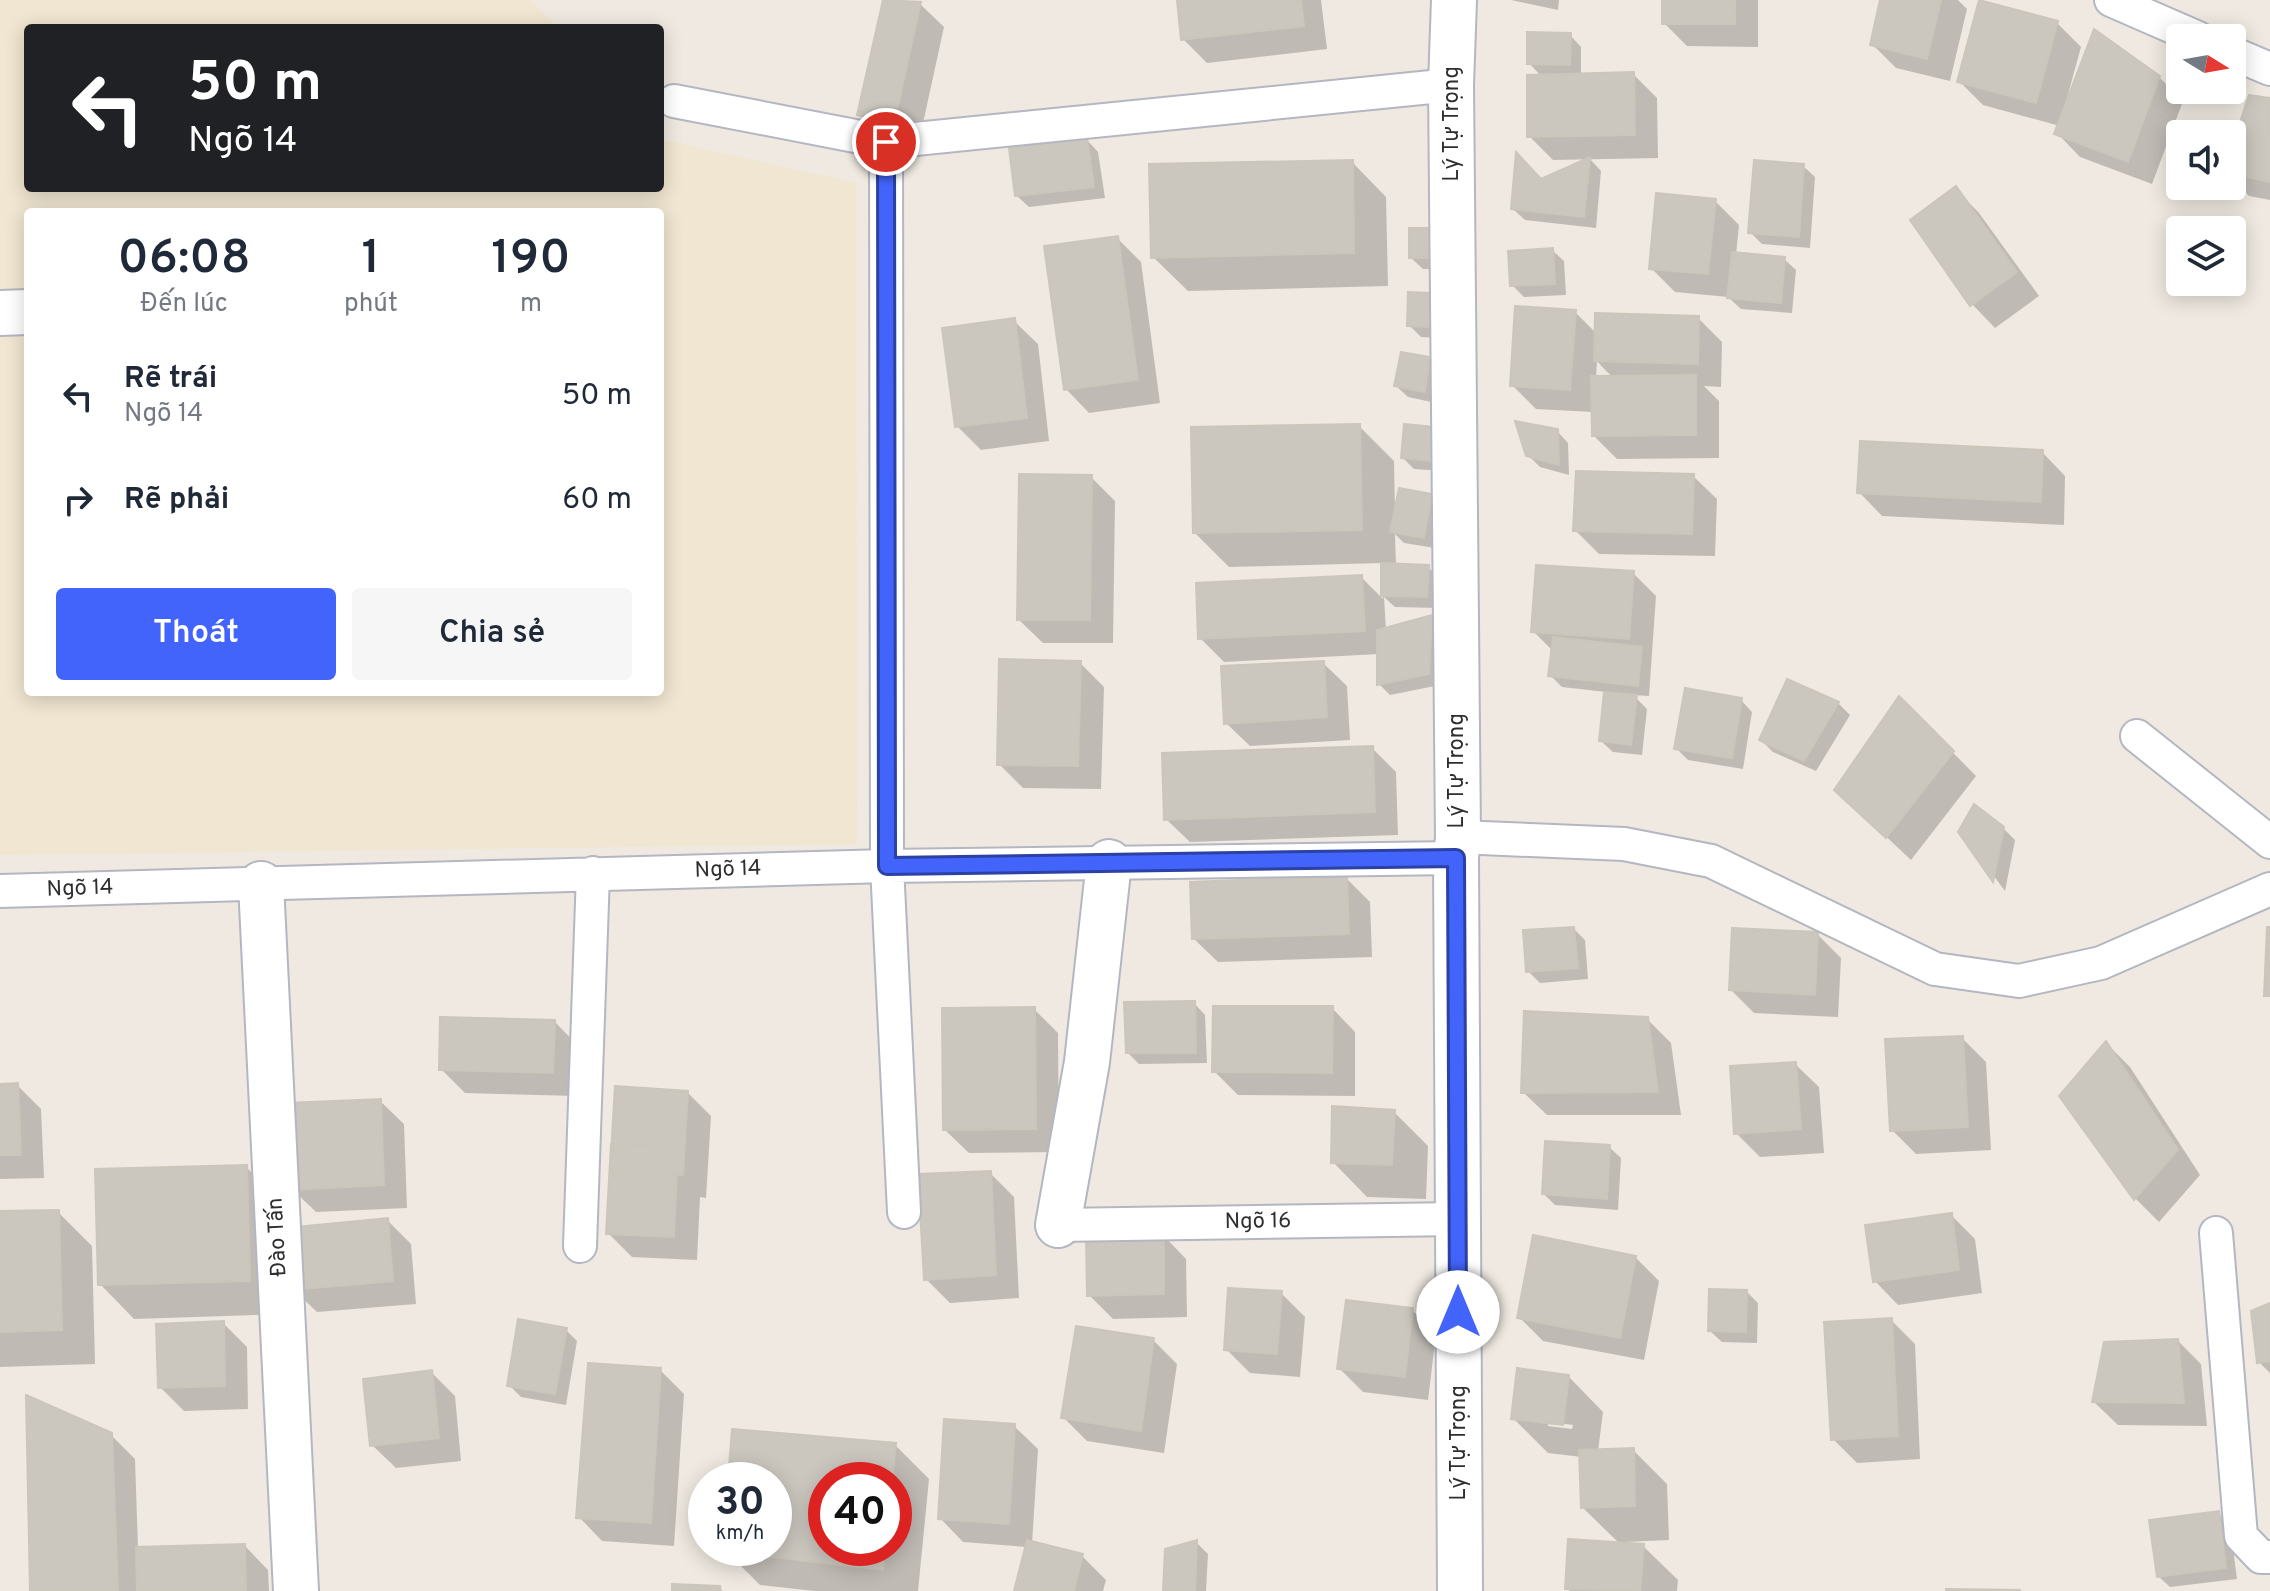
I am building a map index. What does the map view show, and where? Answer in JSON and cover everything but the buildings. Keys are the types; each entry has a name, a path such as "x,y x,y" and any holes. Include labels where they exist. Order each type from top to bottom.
{"street":[{"name":"Lý Tự Trọng","path":"1454,0 1451,85 1460,1591"},
{"path":"0,313 24,312"},
{"path":"1058,1225 1087,1062 1109,862"},
{"name":"Đào Tấn","path":"261,884 296,1591"}],"lane":[{"path":"2111,0 2166,24"},
{"path":"2246,59 2270,69"},
{"path":"674,101 886,142 1451,85"},
{"path":"886,142 887,866 904,1212"},
{"path":"2137,736 2270,842"},
{"name":"Ngõ 14","path":"0,891 593,873 1109,862 1457,847 1624,844 1711,861 1935,969 2019,981 2101,963 2270,889"},
{"path":"580,1246 593,873"},
{"name":"Ngõ 16","path":"1058,1225 1458,1219"},
{"path":"2216,1233 2241,1536 2261,1557 2270,1557"}],"shaded area":[{"path":"0,0 530,0 555,24 24,24 24,192 664,192 664,140 856,183 857,844 0,855"}],"route":[{"path":"886,142 887,866 1456,858 1458,1312"}]}
